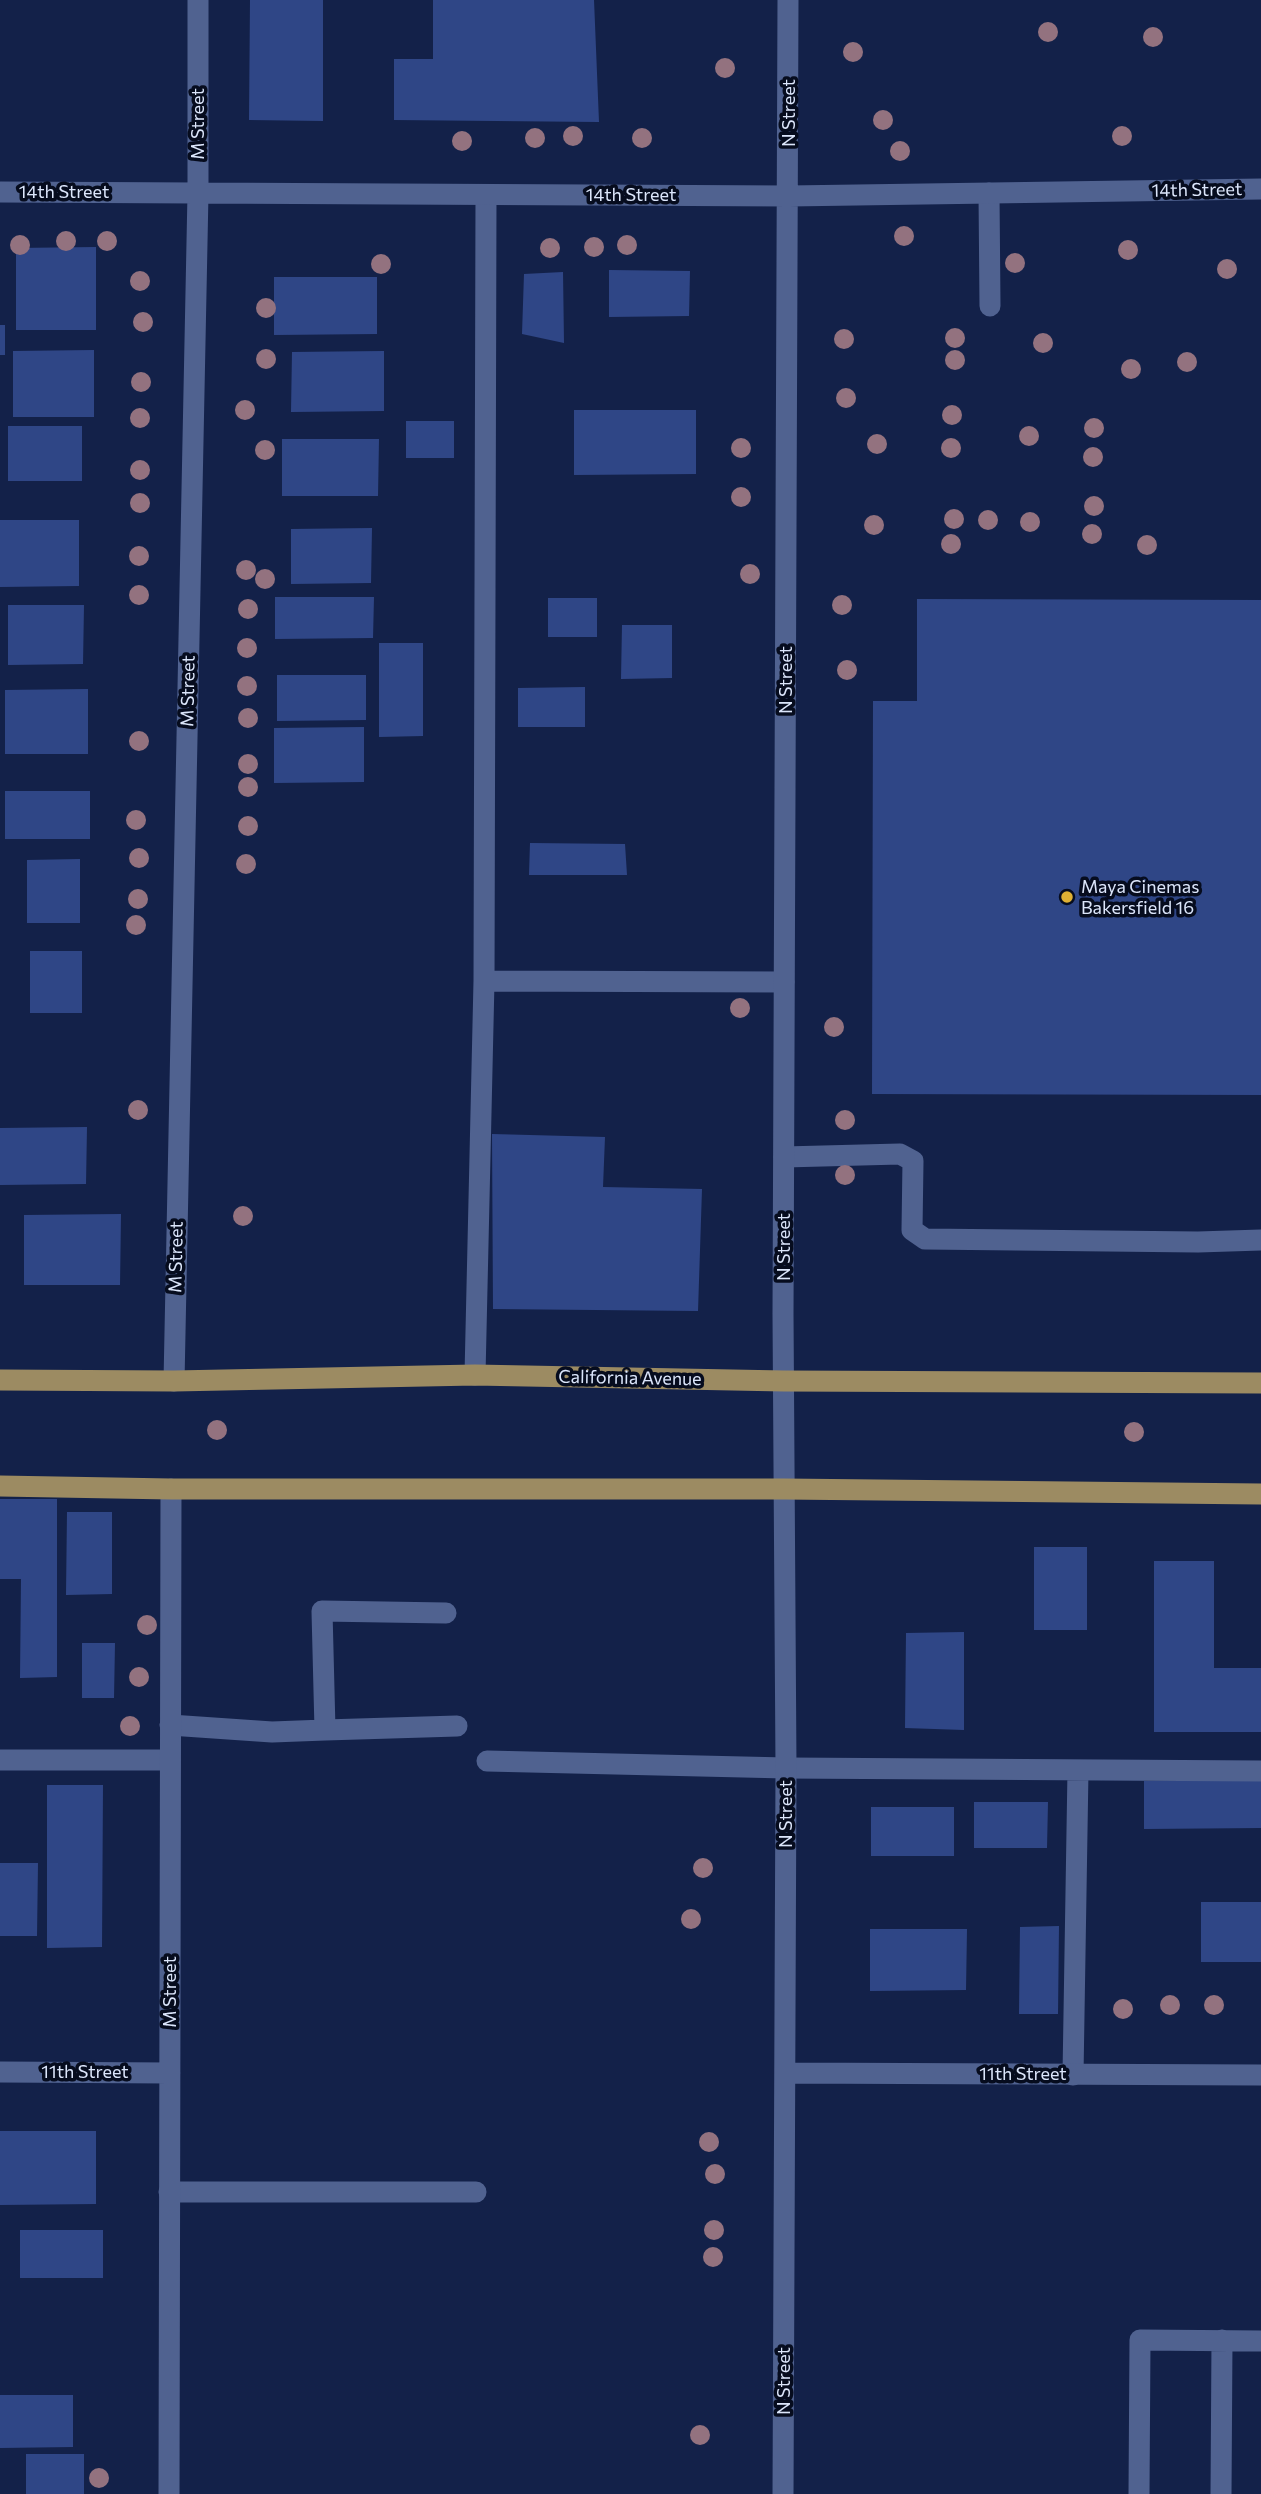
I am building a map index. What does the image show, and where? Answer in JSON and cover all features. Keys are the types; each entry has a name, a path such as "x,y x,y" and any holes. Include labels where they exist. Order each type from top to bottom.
{"main road":[{"name":"California Avenue","path":"0,1380 174,1381 475,1375 784,1381 1261,1384"},
{"path":"0,1486 1261,1494"}],"street":[{"name":"M Street","path":"174,1381 198,193 198,0"},
{"name":"N Street","path":"783,2494 788,0"},
{"name":"14th Street","path":"0,192 789,196 1261,189"},
{"path":"989,193 990,306"},
{"path":"475,1375 484,981 486,195"},
{"path":"484,981 784,982"},
{"path":"784,1157 900,1154 913,1161 912,1230 925,1239 1198,1242 1261,1240"},
{"name":"M Street","path":"169,2494 171,1489"},
{"path":"326,1730 322,1611 446,1613"},
{"path":"170,1725 272,1732 457,1726"},
{"path":"0,1760 170,1760"},
{"path":"487,1761 786,1768 1261,1771"},
{"path":"1073,2074 1077,1770"},
{"name":"11th Street","path":"0,2072 170,2073"},
{"name":"11th Street","path":"785,2073 1261,2075"},
{"path":"169,2192 476,2192"},
{"path":"1139,2494 1140,2340 1261,2341"},
{"path":"1221,2494 1222,2340"}],"building":[{"path":"250,0 323,0 323,121 249,120"},
{"path":"433,0 594,0 599,122 394,120 394,59 433,59"},
{"path":"96,247 96,330 16,330 16,248"},
{"path":"609,270 690,271 689,316 609,317"},
{"path":"563,272 564,343 522,334 524,274"},
{"path":"274,277 377,277 377,334 274,335"},
{"path":"0,325 5,325 5,355 0,355"},
{"path":"94,350 94,417 13,417 13,351"},
{"path":"384,351 384,411 291,412 292,352"},
{"path":"574,410 696,410 696,474 574,475"},
{"path":"406,421 454,421 454,458 406,458"},
{"path":"8,426 82,426 82,481 8,481"},
{"path":"282,439 379,439 378,496 282,496"},
{"path":"0,520 79,520 79,586 0,587"},
{"path":"372,528 371,583 291,584 291,529"},
{"path":"275,597 374,597 373,638 275,639"},
{"path":"548,598 597,598 597,637 548,637"},
{"name":"Maya Cinemas Bakersfield 16","path":"917,599 1261,600 1261,1095 872,1094 873,701 917,701"},
{"path":"8,605 84,605 83,664 8,665"},
{"path":"622,625 672,625 672,678 621,679"},
{"path":"379,643 423,643 423,736 379,737"},
{"path":"277,675 366,675 366,720 277,721"},
{"path":"585,687 585,727 518,727 518,688"},
{"path":"88,689 88,754 5,754 5,690"},
{"path":"364,727 364,782 274,783 274,728"},
{"path":"5,791 90,791 90,839 5,839"},
{"path":"530,843 625,844 627,875 529,875"},
{"path":"80,859 80,923 27,923 27,860"},
{"path":"30,951 82,951 82,1013 30,1013"},
{"path":"87,1127 86,1184 0,1185 0,1128"},
{"path":"492,1134 605,1137 603,1187 702,1189 698,1311 493,1309"},
{"path":"121,1214 120,1285 24,1285 24,1215"},
{"path":"0,1499 57,1499 57,1677 20,1678 21,1579 0,1579"},
{"path":"67,1512 112,1512 112,1594 66,1595"},
{"path":"1034,1547 1087,1547 1087,1630 1034,1630"},
{"path":"1154,1561 1214,1561 1214,1668 1261,1668 1261,1732 1154,1732"},
{"path":"964,1632 964,1730 905,1728 906,1633"},
{"path":"82,1643 115,1643 114,1698 82,1698"},
{"path":"1261,1780 1261,1828 1144,1829 1144,1781"},
{"path":"47,1785 103,1785 102,1947 47,1948"},
{"path":"974,1802 1048,1802 1047,1848 974,1848"},
{"path":"871,1807 954,1807 954,1856 871,1856"},
{"path":"0,1863 38,1863 37,1936 0,1936"},
{"path":"1201,1902 1261,1902 1261,1962 1201,1962"},
{"path":"1059,1926 1058,2014 1019,2014 1020,1927"},
{"path":"870,1929 967,1929 966,1990 870,1991"},
{"path":"0,2131 96,2131 96,2204 0,2205"},
{"path":"20,2230 103,2230 103,2278 20,2278"},
{"path":"0,2395 73,2395 73,2447 0,2448"},
{"path":"26,2454 84,2454 84,2494 26,2494"}],"place":[{"name":"Maya Cinemas Bakersfield 16","path":"1067,897"}]}
